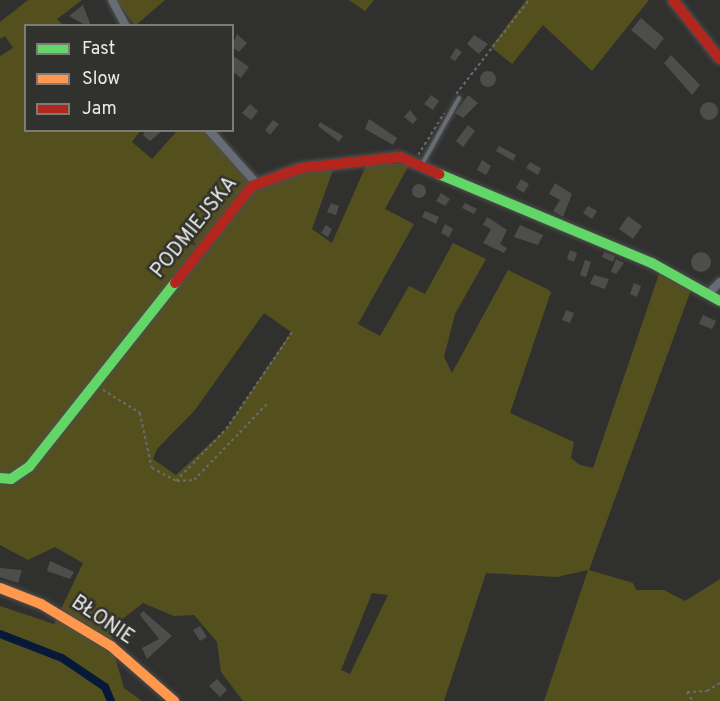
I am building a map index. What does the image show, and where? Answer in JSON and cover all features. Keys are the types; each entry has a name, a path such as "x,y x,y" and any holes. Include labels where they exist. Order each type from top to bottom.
{"street":[{"path":"112,0 125,24"},
{"path":"673,0 720,59"},
{"path":"211,132 256,183"},
{"name":"PODMIEJSKA","path":"0,478 11,479 29,467 91,386 256,183 349,159 384,155 416,166 710,292 720,301"},
{"path":"710,292 720,282"},
{"name":"BŁONIE","path":"0,588 41,604 111,646 174,701"}],"lane":[{"path":"416,166 459,98"}],"path":[{"path":"416,166 458,90 529,0"},
{"path":"176,481 226,429 292,332"},
{"path":"91,386 140,413 152,468 176,481 194,480 267,404"},
{"path":"693,701 687,692 707,691 720,683"}],"shaded area":[{"path":"28,0 82,0 57,19 62,24 24,24 24,132 139,132 132,142 152,159 176,132 206,132 241,169 251,188 320,166 334,167 312,229 332,243 368,161 409,165 385,209 414,224 358,324 380,336 409,286 425,294 453,243 486,259 455,314 444,357 452,373 508,270 547,289 551,292 510,413 574,442 571,458 580,465 593,468 660,271 692,287 589,570 633,583 636,590 664,590 685,601 720,579 720,701 544,701 588,570 557,577 486,573 444,701 243,701 221,672 217,642 194,615 174,616 143,603 112,627 113,643 61,609 83,563 55,547 28,560 0,545 0,56 13,48 5,36 0,39 0,22","holes":["264,313 291,332 226,429 176,475 153,459 157,449 195,410","372,593 388,595 350,674 341,670"]},
{"path":"116,0 165,0 137,24 134,24"},
{"path":"349,0 374,0 365,11"},
{"path":"526,0 649,0 592,71 543,25 512,64 491,47"},
{"path":"0,606 54,624 58,617 113,650 124,688 142,701 0,701"}],"building":[{"path":"83,5 90,23 83,24 69,16"},
{"path":"641,18 664,38 655,50 631,30"},
{"path":"237,34 247,43 239,52 234,48"},
{"path":"474,35 488,44 479,54 467,44"},
{"path":"456,48 462,52 455,61 450,58"},
{"path":"671,55 700,85 692,95 664,63"},
{"path":"234,56 249,67 241,78 234,73"},
{"path":"488,71 494,73 496,79 494,85 488,87 482,85 480,79 482,73"},
{"path":"431,95 439,101 433,110 424,104"},
{"path":"468,95 478,103 463,118 455,113"},
{"path":"705,102 713,102 718,107 716,118 705,120 700,115 700,107"},
{"path":"250,104 258,111 251,120 242,113"},
{"path":"410,110 417,119 413,124 404,117"},
{"path":"369,119 397,138 393,145 365,129"},
{"path":"273,120 279,124 270,135 265,130"},
{"path":"320,122 343,136 339,142 318,126"},
{"path":"468,125 475,131 463,147 456,141"},
{"path":"145,132 161,132 150,141 143,135"},
{"path":"499,146 516,155 513,161 496,151"},
{"path":"482,160 491,166 486,175 477,170"},
{"path":"530,162 541,168 538,175 526,168"},
{"path":"521,179 529,184 524,193 516,188"},
{"path":"555,183 572,194 563,217 553,211 560,200 549,194"},
{"path":"416,184 422,184 426,191 422,198 416,198 412,194 412,188"},
{"path":"441,193 450,199 445,206 436,201"},
{"path":"331,203 339,206 336,215 327,212"},
{"path":"465,203 477,209 474,214 462,208"},
{"path":"588,206 597,211 592,219 583,213"},
{"path":"425,211 439,217 436,224 422,217"},
{"path":"628,216 642,226 633,239 619,229"},
{"path":"487,217 507,230 500,244 507,248 504,253 483,243 491,229 483,225"},
{"path":"445,224 453,229 449,237 441,233"},
{"path":"326,225 332,229 328,237 321,233"},
{"path":"520,225 543,235 538,245 514,237"},
{"path":"570,250 577,253 574,262 567,259"},
{"path":"604,252 615,256 613,262 602,257"},
{"path":"701,252 708,255 711,262 708,269 701,272 694,269 691,262 694,255"},
{"path":"616,259 624,263 616,274 611,272"},
{"path":"585,260 591,262 586,277 580,275"},
{"path":"594,275 609,279 605,289 590,284"},
{"path":"634,283 641,286 637,297 630,294"},
{"path":"566,310 574,313 570,323 562,320"},
{"path":"703,315 716,321 712,329 699,324"},
{"path":"50,561 74,572 70,579 47,571"},
{"path":"0,568 22,570 18,583 0,577"},
{"path":"143,611 172,636 147,659 142,648 159,639 140,615"},
{"path":"130,626 134,636 125,640 121,629"},
{"path":"200,626 207,637 200,641 193,630"},
{"path":"217,679 227,690 220,697 209,686"}],"waterway":[{"path":"0,634 62,658 105,687 111,701"}],"traffic: fast":[{"path":"439,174 652,263 720,301"},
{"path":"0,478 11,479 29,467 175,283"}],"traffic: slow":[{"path":"0,588 41,604 111,646 174,701"}],"traffic: jam":[{"path":"673,0 720,59"},
{"path":"175,283 252,186 301,168 400,157 439,174"}]}
